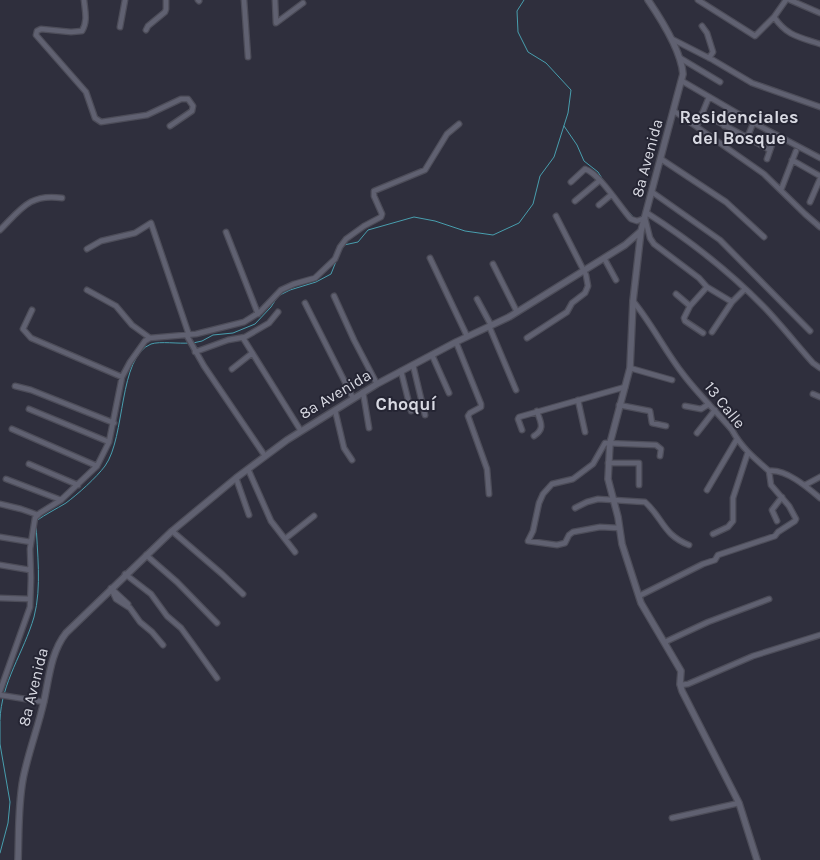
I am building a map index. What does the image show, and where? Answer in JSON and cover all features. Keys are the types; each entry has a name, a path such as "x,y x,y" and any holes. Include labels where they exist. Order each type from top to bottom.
{"street":[{"path":"84,0 86,18 82,31 71,32 41,29 37,31 36,35 86,92 97,121 147,115 182,99 188,99 193,106 192,111 170,126"},
{"path":"120,28 125,0"},
{"path":"146,30 148,26 165,12 166,0"},
{"path":"244,0 248,57"},
{"path":"274,0 276,23 304,3"},
{"name":"8a Avenida","path":"18,860 21,790 54,655 60,641 111,588 172,531 236,478 301,431 377,384 516,312 625,245 641,231 682,81 683,68 671,39 648,0"},
{"path":"698,0 756,36 788,0 820,13"},
{"path":"774,17 791,34 820,44"},
{"path":"702,26 707,33 713,52 709,58"},
{"path":"671,39 752,83 820,107"},
{"path":"679,58 720,82"},
{"path":"682,81 820,158"},
{"path":"697,126 709,97"},
{"path":"674,111 764,174 804,214 820,226"},
{"path":"702,113 770,150"},
{"path":"724,126 730,113"},
{"path":"44,702 0,694 28,613 31,542 35,520 38,515 61,500 97,466 109,442 122,377 145,341 150,338 189,337 244,322 258,314 281,290 314,278 335,259 346,239 359,229 381,217 382,214 374,196 374,191 425,170 447,134 459,124"},
{"path":"747,138 752,126"},
{"path":"767,159 774,139"},
{"path":"781,190 796,151"},
{"path":"661,159 726,202 764,237"},
{"path":"792,160 820,176 810,202"},
{"path":"571,182 586,169 599,181 631,219 637,221 646,215"},
{"path":"575,201 599,181"},
{"path":"652,192 720,240 810,331"},
{"path":"599,205 611,195"},
{"path":"0,230 33,199 42,197 62,198"},
{"path":"646,215 650,238 654,244 699,278 707,287 732,302"},
{"path":"646,215 670,228 727,272 765,308 813,363 820,368"},
{"path":"527,338 568,312 572,303 584,293 588,286 588,280 556,216"},
{"path":"86,249 101,241 135,233 151,223 195,350 265,456"},
{"path":"641,231 633,301 630,368 610,442 608,479 618,517 622,544 644,609 681,671 680,685 739,803 757,860"},
{"path":"226,232 258,314"},
{"path":"430,258 467,336"},
{"path":"604,258 616,280"},
{"path":"493,264 516,312"},
{"path":"703,333 684,320 690,306 707,287"},
{"path":"712,332 732,302 745,289"},
{"path":"87,290 116,306 132,325 150,338"},
{"path":"676,294 690,306"},
{"path":"334,296 377,384"},
{"path":"477,299 516,390"},
{"name":"13 Calle","path":"633,301 649,320 664,347 683,374 732,430 748,452 769,471 777,470 805,485 820,498"},
{"path":"305,303 353,398"},
{"path":"32,310 23,329 24,332 35,340 122,377"},
{"path":"195,350 228,340 243,338 269,323 278,312"},
{"path":"243,338 251,354 301,431"},
{"path":"456,342 481,404 481,407 468,416 487,469 489,494"},
{"path":"232,369 251,354"},
{"path":"432,355 449,393"},
{"path":"413,365 424,415"},
{"path":"630,368 672,380"},
{"path":"401,371 410,411"},
{"path":"14,386 31,390 114,424"},
{"path":"522,430 518,417 537,410 625,387"},
{"path":"363,392 369,428"},
{"path":"813,394 820,396"},
{"path":"578,400 585,432"},
{"path":"685,406 701,409 709,404"},
{"path":"620,405 650,411 652,423 666,426"},
{"path":"29,409 109,442"},
{"path":"335,410 344,448 352,460"},
{"path":"534,436 542,428 537,410"},
{"path":"697,432 715,410"},
{"path":"12,429 97,466"},
{"path":"707,490 737,439"},
{"path":"620,528 600,526 573,532 565,543 560,545 528,541 533,531 540,498 549,486 556,482 575,478 593,464 604,443 656,444 661,449 660,456"},
{"path":"713,534 728,527 733,521 733,498 748,452"},
{"path":"608,463 639,463 639,485"},
{"path":"29,464 78,485"},
{"path":"248,470 271,521 295,552"},
{"path":"639,596 703,564 715,560 718,555 776,536 778,532 796,519 782,497 771,485 769,471"},
{"path":"805,485 820,477"},
{"path":"236,478 249,515"},
{"path":"6,479 61,500"},
{"path":"777,521 772,510 782,497"},
{"path":"575,508 595,499 646,502 670,532 678,540 689,545"},
{"path":"0,504 38,515"},
{"path":"285,539 314,516"},
{"path":"172,531 243,594"},
{"path":"0,537 31,542"},
{"path":"146,555 177,582 217,622"},
{"path":"0,565 30,570"},
{"path":"125,574 151,594 167,616 181,628 217,678"},
{"path":"111,588 135,612 140,622 163,645"},
{"path":"0,598 30,598"},
{"path":"665,642 714,620 769,599"},
{"path":"680,685 688,684 753,656 820,635"},
{"path":"672,818 739,803"}],"waterway":[{"path":"344,245 358,242 368,230 414,217 435,221 465,231 493,235 519,223 533,204 540,176 554,157 568,113 571,90 546,63 528,52 518,32 517,11 524,0"},
{"path":"564,126 577,145 584,161 598,172 605,183"},
{"path":"626,209 634,218"},
{"path":"193,343 213,335 233,333 255,324 271,307 278,296 316,282 331,274 337,259"},
{"path":"0,720 4,693 30,630 36,606 38,594 36,521 66,503 92,481 105,466 112,453 127,381 140,352 155,343 189,343"},
{"path":"0,721 0,744 10,802 8,823 0,853"}],"district":[{"name":"Residenciales del Bosque","path":"739,127"},
{"name":"Choquí","path":"406,404"}]}
